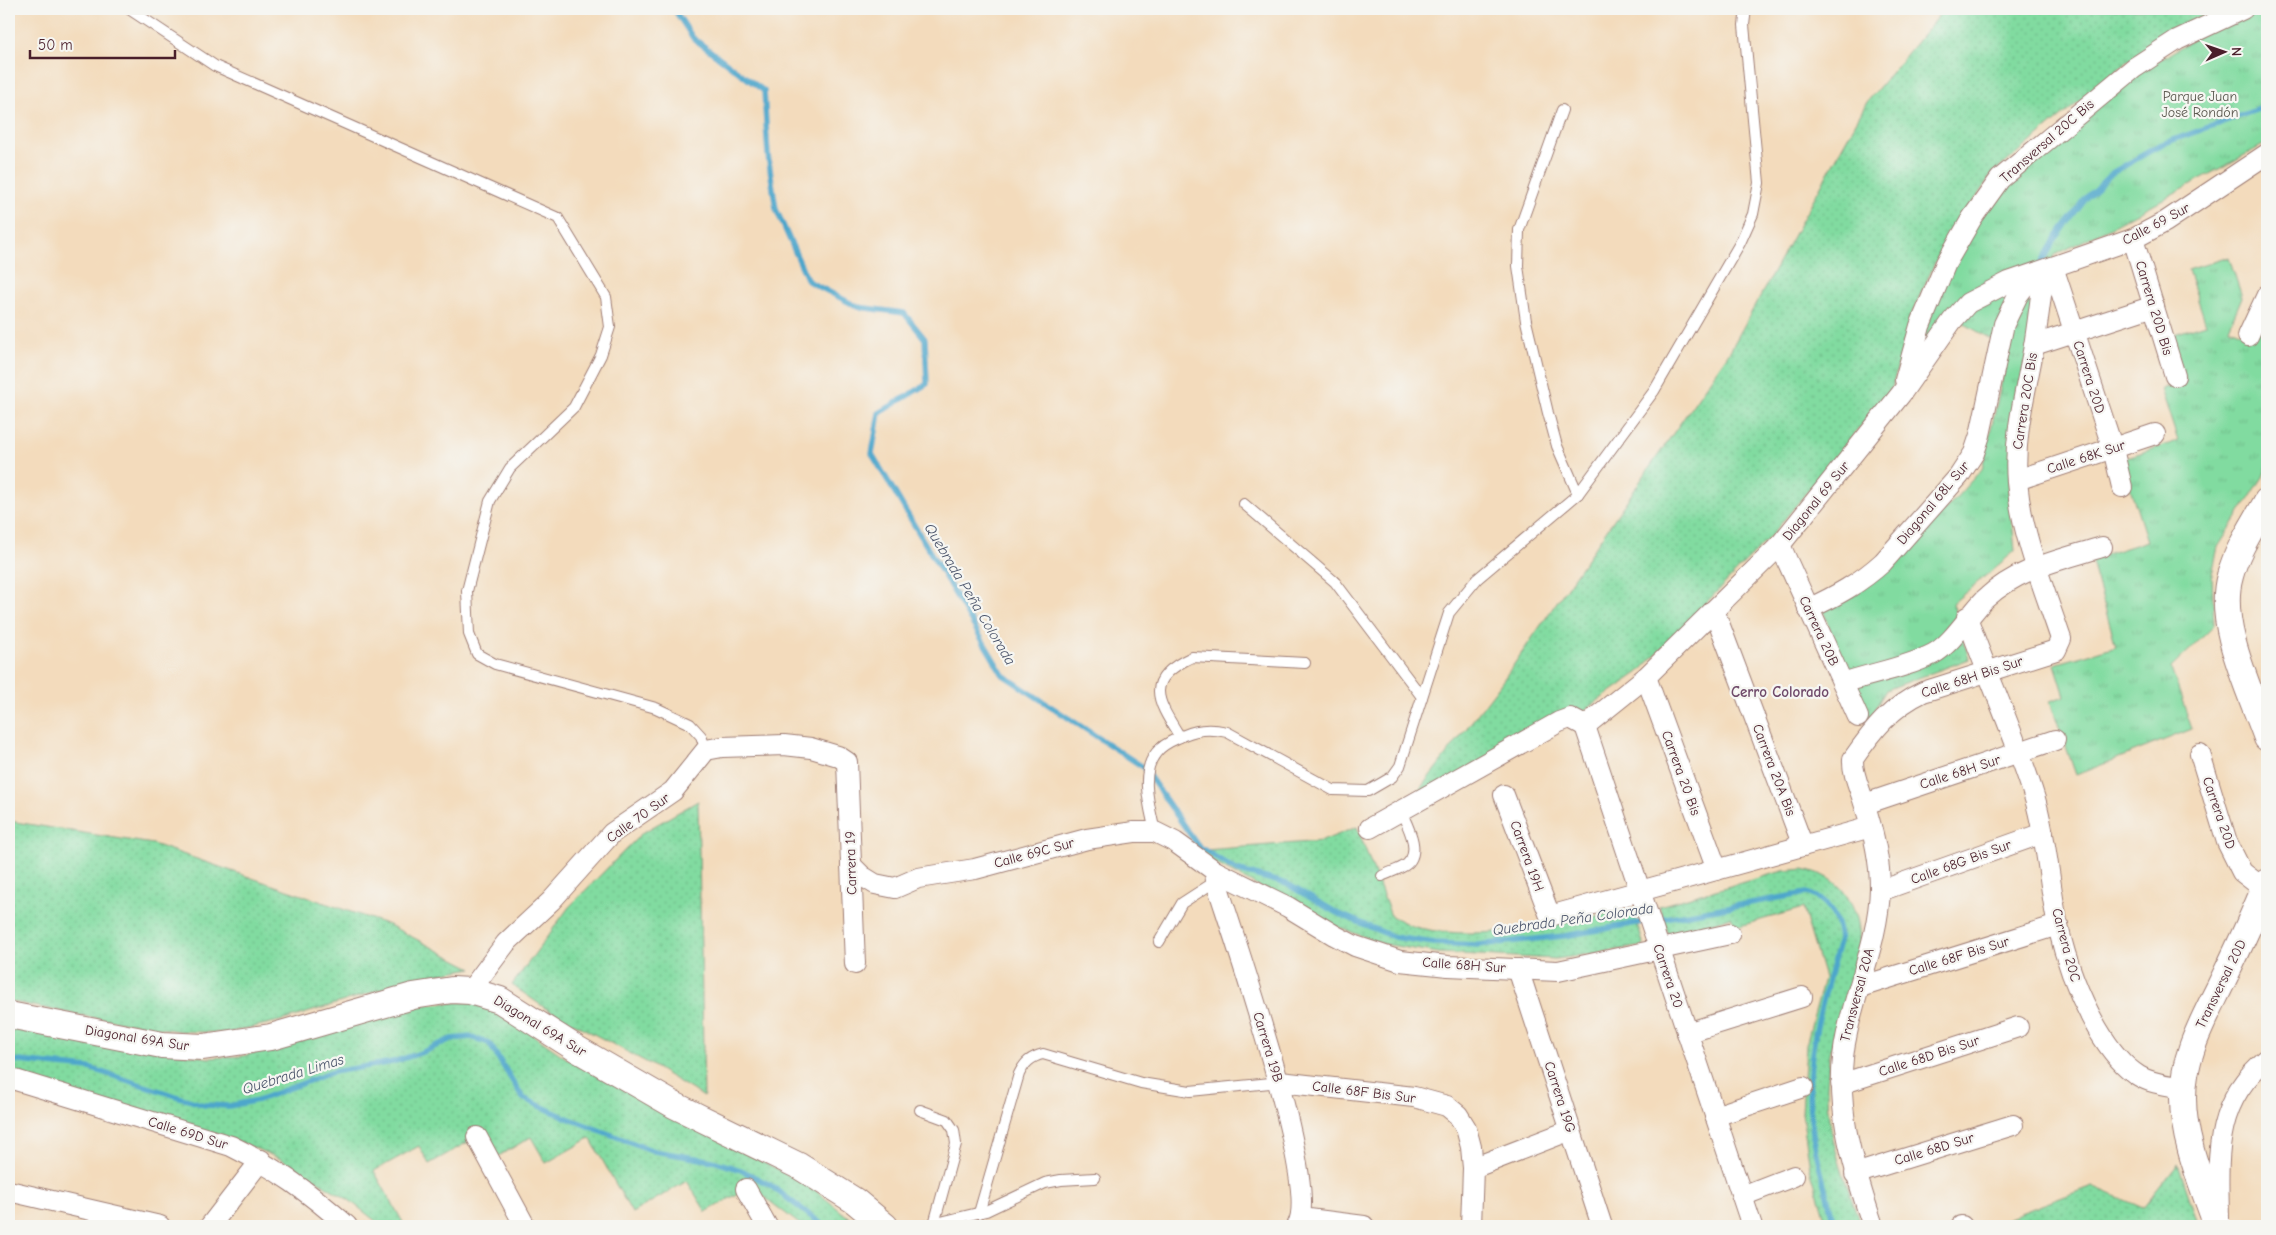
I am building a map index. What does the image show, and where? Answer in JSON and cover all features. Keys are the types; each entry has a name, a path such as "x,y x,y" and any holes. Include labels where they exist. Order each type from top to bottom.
{"street":[{"name":"Transversal 20C Bis","path":"1901,394 1920,326 1946,263 1972,218 2000,179 2134,68 2177,40 2243,9"},
{"name":"Calle 69 Sur","path":"2044,271 2133,239 2166,222 2267,154"},
{"name":"Carrera 20D Bis","path":"2133,239 2175,376"},
{"name":"Diagonal 69 Sur","path":"1585,726 1646,677 1780,546 1901,394 1952,321 1968,303 2009,282 2044,271"},
{"name":"Carrera 20D","path":"2044,271 2074,332 2114,449 2122,487"},
{"name":"Carrera 20C Bis","path":"2044,271 2034,345 2020,414 2017,480 2020,503 2036,566 2061,639 2060,645"},
{"name":"Diagonal 68L Sur","path":"1808,609 1834,597 1868,576 1883,562 1967,465 1980,435 2004,324 2018,295 2044,271"},
{"path":"2248,336 2267,295"},
{"path":"2034,345 2154,306"},
{"name":"Calle 68K Sur","path":"2017,480 2155,434"},
{"path":"2267,501 2244,542 2229,578 2228,612 2236,650 2267,738"},
{"name":"Carrera 20B","path":"1780,546 1858,717"},
{"path":"1843,684 1934,654 1952,639 1967,617 1987,598 2014,577 2036,566 2102,547"},
{"name":"Carrera 20A Bis","path":"1714,610 1803,846"},
{"name":"Carrera 20C","path":"1967,617 1986,672 2019,752 2043,833 2058,925 2075,985 2106,1043 2127,1067 2140,1077 2158,1084 2183,1088"},
{"name":"Calle 68H Bis Sur","path":"1852,764 1853,759 1872,731 1898,706 1923,692 2056,650 2060,645"},
{"name":"Carrera 20 Bis","path":"1646,677 1716,870"},
{"path":"1370,828 1559,722 1570,718 1585,726"},
{"name":"Carrera 20","path":"1585,726 1752,1226"},
{"name":"Calle 68H Sur","path":"1865,804 2055,740"},
{"name":"Carrera 19","path":"706,750 722,747 784,745 811,748 838,756 848,762 854,964"},
{"name":"Calle 70 Sur","path":"470,991 506,943 552,901 612,833 673,792 706,750"},
{"name":"Carrera 20D","path":"2200,754 2227,842 2242,872 2266,886"},
{"name":"Transversal 20A","path":"1852,764 1871,826 1880,872 1880,891 1875,924 1844,1047 1841,1084 1848,1144 1855,1174 1873,1226"},
{"name":"Carrera 19H","path":"1504,795 1550,916 1642,900"},
{"path":"1642,900 1716,870 1871,826"},
{"name":"Calle 69C Sur","path":"851,865 862,876 875,884 895,888 918,878 975,869 1087,839 1134,832 1155,832 1175,842 1215,876"},
{"name":"Calle 68G Bis Sur","path":"1880,891 2043,833"},
{"name":"Calle 68H Sur","path":"1215,876 1288,907 1334,935 1377,954 1400,961 1448,966 1558,971 1656,941 1730,934"},
{"name":"Carrera 19B","path":"1215,876 1280,1082 1301,1196 1299,1222"},
{"name":"Transversal 20D","path":"2183,1088 2186,1063 2194,1040 2266,886"},
{"name":"Calle 68F Bis Sur","path":"1860,987 2058,925"},
{"name":"Carrera 19G","path":"1518,969 1602,1226"},
{"name":"Diagonal 69A Sur","path":"9,1015 162,1045 203,1047 271,1037 413,996 436,992 470,991 500,1000 578,1049 674,1105 799,1166 855,1201 885,1226"},
{"path":"1687,1033 1802,997"},
{"name":"Calle 68D Bis Sur","path":"1841,1084 2018,1028"},
{"path":"2218,1226 2218,1157 2223,1125 2228,1110 2243,1083 2267,1059"},
{"name":"Calle 69D Sur","path":"9,1078 231,1146 261,1160 290,1178 347,1226"},
{"name":"Calle 68F Bis Sur","path":"1280,1082 1414,1097 1447,1106 1458,1116 1466,1128 1471,1146 1473,1168"},
{"path":"1715,1116 1803,1087"},
{"path":"2183,1088 2184,1116 2193,1156 2218,1226"},
{"name":"Calle 68D Sur","path":"1855,1174 2013,1125"},
{"path":"1470,1226 1473,1168 1570,1130"},
{"path":"477,1137 525,1226"},
{"path":"210,1226 261,1160"},
{"path":"1742,1196 1794,1176"},
{"path":"746,1189 767,1226"},
{"path":"9,1191 160,1226"},
{"path":"1299,1222 1364,1226"}],"lane":[{"path":"129,9 215,66 558,218 606,298 610,327 601,354 574,407 510,468 490,501 467,591 469,634 477,654 496,664 656,708 690,724 701,736 706,750"},
{"path":"1155,832 1147,784 1151,763 1156,753 1163,746 1197,730 1212,728 1227,732 1333,790 1368,791 1392,777 1400,766 1449,613 1477,579 1578,494 1654,391 1740,243 1753,214 1759,183 1744,25 1746,9"},
{"path":"1562,110 1519,230 1518,266 1526,321 1552,430 1578,494"},
{"path":"1244,504 1336,582 1422,697"},
{"path":"1180,737 1161,706 1158,693 1165,675 1178,664 1192,657 1305,663"},
{"path":"1382,876 1408,863 1413,855 1414,844 1401,811"},
{"path":"1159,942 1182,903 1215,876"},
{"path":"978,1213 1020,1074 1024,1064 1032,1057 1043,1054 1141,1083 1190,1091 1280,1082"},
{"path":"920,1110 947,1120 954,1130 956,1144 929,1225"},
{"path":"929,1225 978,1213 1045,1183 1095,1178"}],"green space":[{"path":"1944,9 2222,9 2156,38 1991,175 1940,252 1911,315 1892,388 1770,537 1639,672 1579,714 1406,807 1499,686 1730,351 1867,102"},
{"name":"Parque Juan José Rondón","path":"2243,9 2267,9 2267,143 2055,255 2037,285 2009,488 2015,551 1953,603 1969,659 1886,690 1867,722 1823,611 1880,575 1935,521 1982,469 2009,350 1948,314 1909,367 1972,218 2094,100"},
{"path":"2229,257 2242,297 2229,328 2248,335 2267,297 2267,466 2263,477 2218,547 2212,574 2214,626 2171,668 2192,729 2076,775 2050,701 2065,696 2055,664 2116,646 2091,559 2147,541 2121,459 2178,441 2161,389 2186,381 2171,335 2206,324 2188,270"},
{"path":"698,801 704,1097 650,1064 545,1008 512,985 569,907 642,833"},
{"path":"9,821 153,844 389,925 472,968 421,977 284,1020 227,1033 179,1031 84,1016 9,1001"},
{"path":"1357,827 1391,916 1409,924 1419,928 1445,932 1499,932 1526,929 1633,909 1644,946 1556,959 1439,953 1383,944 1325,922 1192,851 1322,841"},
{"path":"1804,869 1826,876 1837,884 1851,903 1858,922 1860,942 1857,961 1833,1041 1829,1060 1827,1087 1833,1140 1861,1226 1827,1226 1810,1168 1802,1113 1806,1045 1824,978 1803,908 1736,927 1731,917 1670,938 1659,906 1783,871"},
{"path":"472,1002 510,1019 566,1058 599,1077 810,1186 859,1226 802,1226 763,1196 746,1189 706,1212 687,1181 632,1213 590,1138 546,1163 531,1137 490,1161 477,1137 429,1164 419,1146 374,1171 405,1226 382,1226 349,1200 281,1159 235,1140 9,1086 9,1028 209,1058 243,1056 424,1004"},
{"path":"2178,1164 2199,1226 1986,1226 2092,1186 2143,1208"}],"waterway":[{"name":"Quebrada Peña Colorada","path":"674,9 693,38 764,91 768,155 776,209 808,281 858,307 904,313 925,339 927,384 879,413 872,454 1003,675 1143,767 1198,846 1236,870 1287,884 1337,913 1394,937 1434,943 1478,945 1564,936 1807,893 1815,896 1831,910 1837,923 1840,938 1813,1046 1809,1089 1810,1111 1817,1155 1835,1226"},
{"path":"2041,264 2056,238 2087,197 2112,173 2162,144 2267,106"},
{"name":"Quebrada Limas","path":"9,1060 89,1068 204,1105 229,1106 258,1100 333,1072 393,1062 423,1052 451,1039 471,1037 489,1043 523,1098 562,1116 654,1151 713,1161 741,1170 770,1185 824,1226"}],"district":[{"name":"Cerro Colorado","path":"1780,692"}]}
